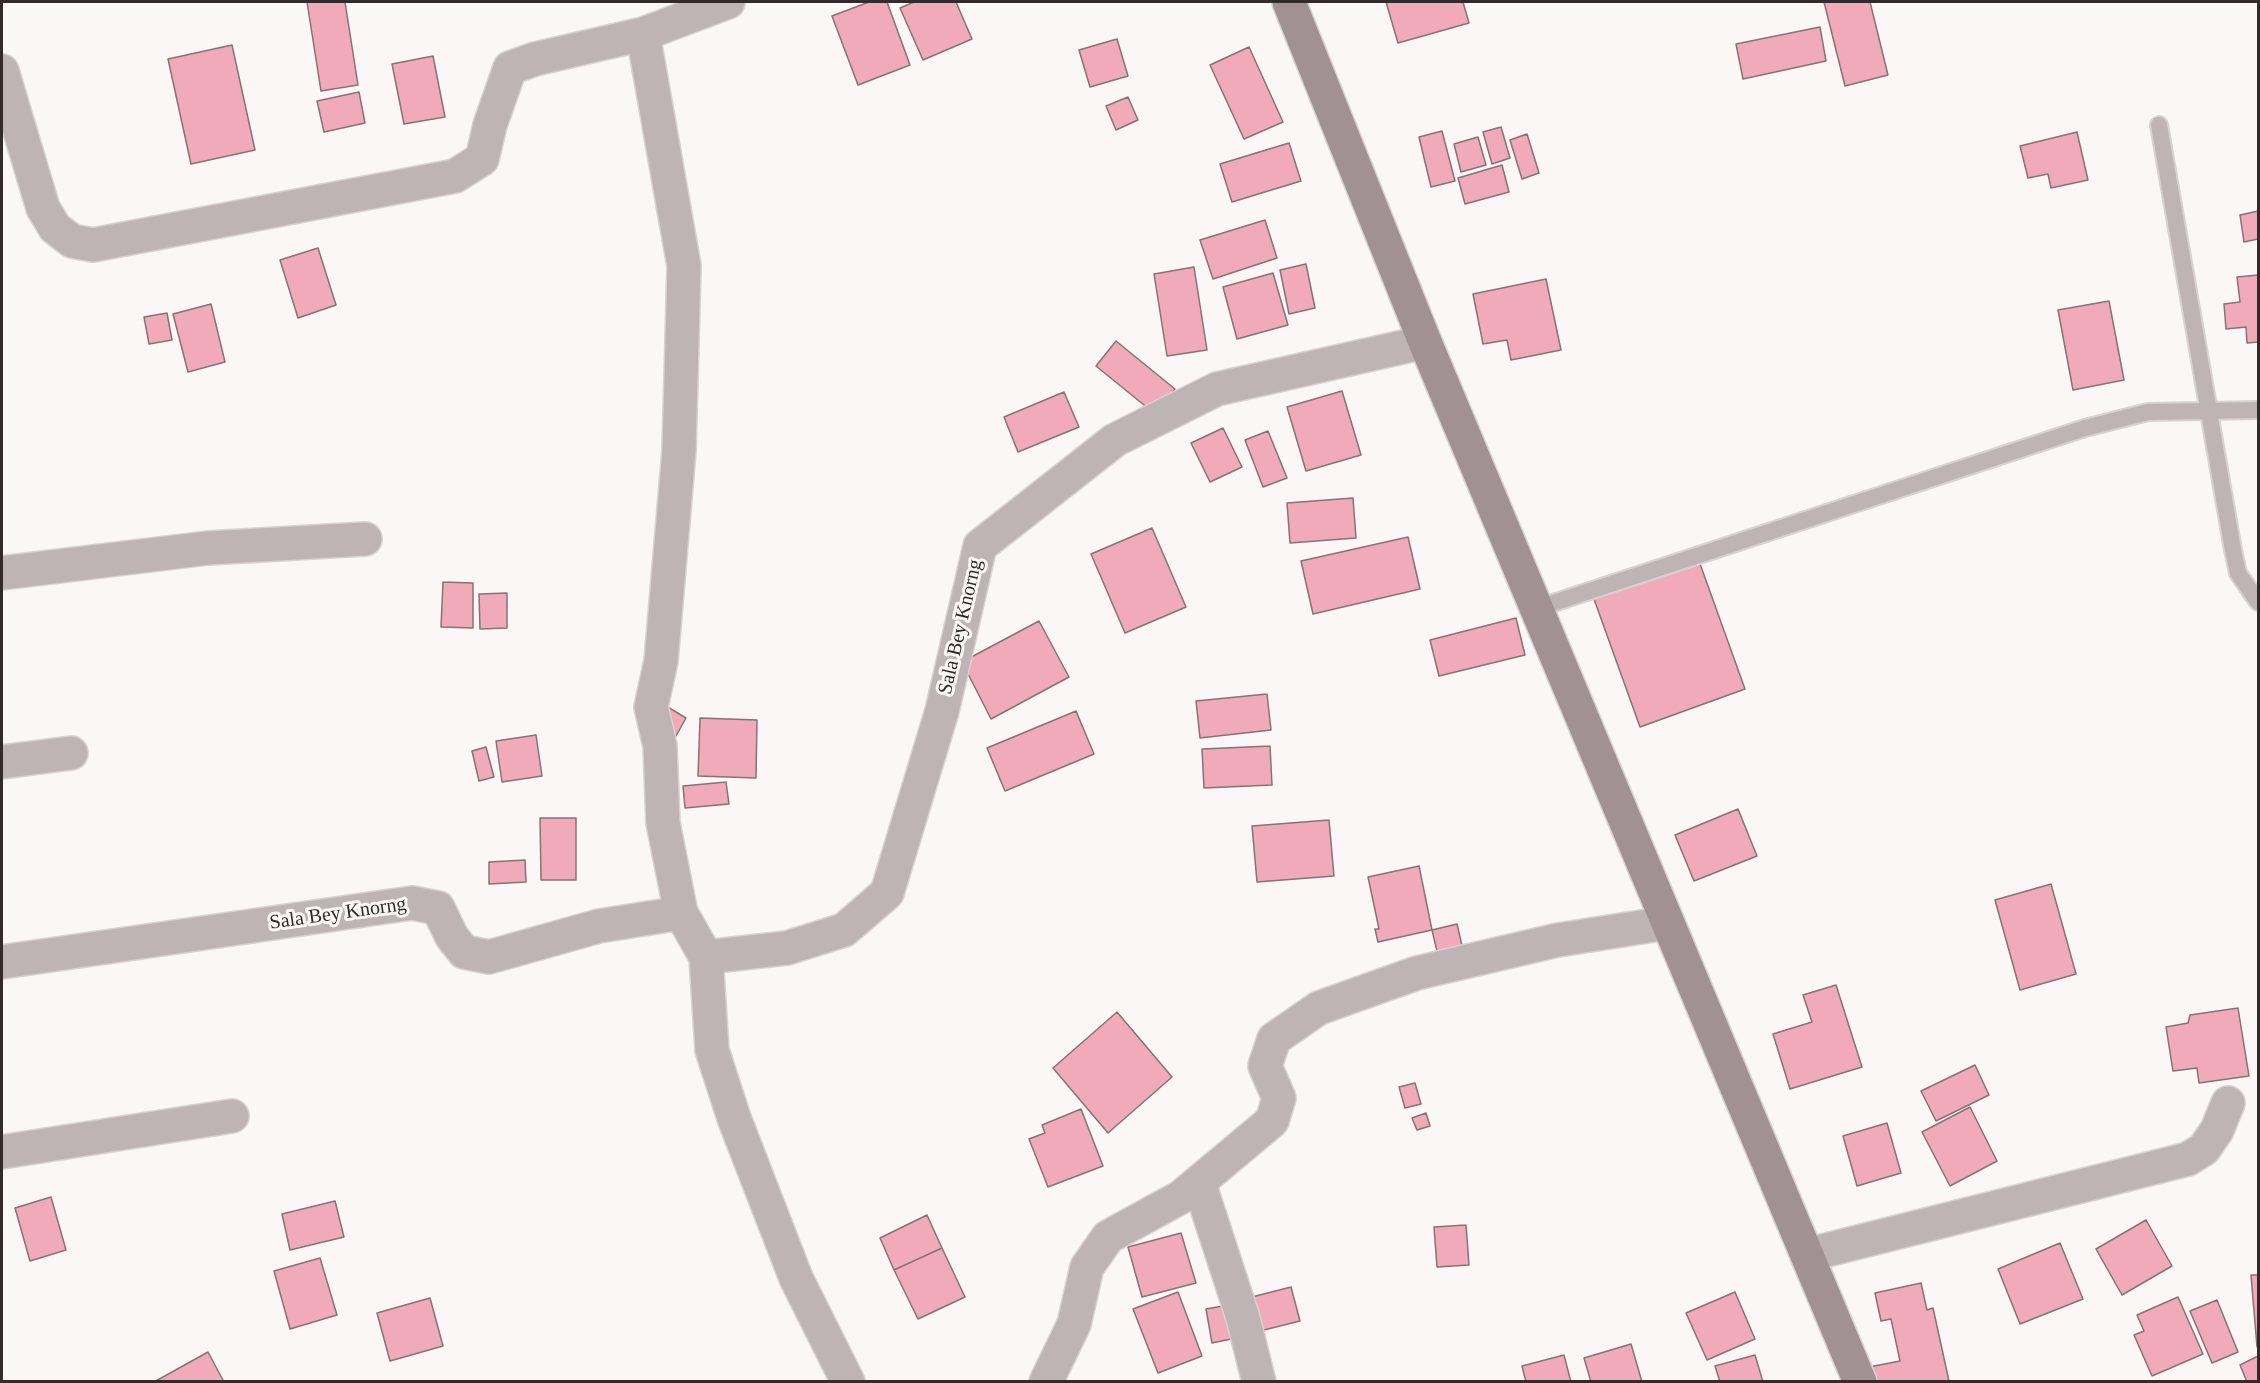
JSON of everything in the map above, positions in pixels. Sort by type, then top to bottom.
[{"type":"street","points":[[2,71],[44,208],[56,228],[72,241],[93,245],[455,176],[482,159],[490,125],[510,68],[535,59],[643,34],[728,2]]},
{"type":"street","points":[[1289,2],[1425,342],[1860,1382]]},
{"type":"street","points":[[643,34],[684,266],[679,451],[661,661],[651,707],[660,747],[663,823],[681,913],[706,957],[712,1050],[734,1118],[796,1278],[848,1382]]},
{"type":"street","name":"Sala Bey Knorng","points":[[706,957],[787,948],[844,930],[887,893],[942,711],[980,546],[1115,440],[1217,389],[1425,342]]},
{"type":"street","points":[[2,573],[208,548],[365,539]]},
{"type":"street","points":[[2,762],[71,753]]},
{"type":"street","name":"Sala Bey Knorng","points":[[2,962],[412,903],[438,908],[452,937],[464,952],[489,957],[599,926],[681,913]]},
{"type":"street","points":[[1046,1382],[1074,1324],[1087,1267],[1108,1237],[1181,1197],[1272,1121],[1279,1098],[1265,1066],[1274,1039],[1318,1008],[1417,973],[1558,940],[1668,922]]},
{"type":"street","points":[[1807,1255],[2188,1159],[2204,1149],[2217,1130],[2228,1103]]},
{"type":"street","points":[[2,1152],[232,1116]]},
{"type":"street","points":[[1199,1183],[1244,1318],[1259,1382]]},
{"type":"lane","points":[[2159,125],[2194,322],[2207,411],[2238,573],[2259,602]]},
{"type":"lane","points":[[1538,608],[2085,428],[2148,412],[2259,410]]},
{"type":"building","points":[[307,2],[345,2],[358,85],[321,91]]},
{"type":"building","points":[[869,2],[887,2],[910,65],[858,85],[832,16]]},
{"type":"building","points":[[914,2],[956,2],[972,39],[923,60],[900,8]]},
{"type":"building","points":[[1386,2],[1463,2],[1469,23],[1398,43]]},
{"type":"building","points":[[1824,2],[1870,2],[1888,75],[1845,86]]},
{"type":"building","points":[[1820,27],[1826,61],[1743,79],[1736,44]]},
{"type":"building","points":[[1117,39],[1128,76],[1090,87],[1079,50]]},
{"type":"building","points":[[232,45],[255,150],[191,164],[168,59]]},
{"type":"building","points":[[1249,47],[1283,122],[1244,139],[1210,65]]},
{"type":"building","points":[[433,56],[445,117],[404,124],[392,64]]},
{"type":"building","points":[[359,92],[365,123],[324,132],[317,101]]},
{"type":"building","points":[[1128,97],[1138,120],[1116,130],[1106,106]]},
{"type":"building","points":[[1501,127],[1510,158],[1492,164],[1483,132]]},
{"type":"building","points":[[1442,131],[1455,181],[1431,187],[1419,137]]},
{"type":"building","points":[[2077,132],[2088,180],[2051,188],[2048,174],[2028,178],[2020,146]]},
{"type":"building","points":[[1527,134],[1539,173],[1522,179],[1510,140]]},
{"type":"building","points":[[1478,137],[1486,165],[1461,172],[1454,144]]},
{"type":"building","points":[[1289,143],[1301,181],[1232,202],[1220,164]]},
{"type":"building","points":[[1502,165],[1509,192],[1465,204],[1458,178]]},
{"type":"building","points":[[2258,211],[2258,239],[2244,242],[2240,215]]},
{"type":"building","points":[[1265,220],[1277,258],[1213,279],[1200,240]]},
{"type":"building","points":[[318,248],[336,305],[298,318],[280,260]]},
{"type":"building","points":[[1306,264],[1315,308],[1289,314],[1280,270]]},
{"type":"building","points":[[1194,267],[1207,350],[1167,356],[1154,274]]},
{"type":"building","points":[[1273,273],[1288,325],[1237,339],[1223,287]]},
{"type":"building","points":[[2258,275],[2258,342],[2247,343],[2246,327],[2226,329],[2224,304],[2240,302],[2237,277]]},
{"type":"building","points":[[1546,279],[1561,350],[1511,360],[1507,340],[1483,344],[1473,294]]},
{"type":"building","points":[[2109,301],[2124,380],[2073,390],[2058,310]]},
{"type":"building","points":[[211,304],[225,362],[188,372],[173,314]]},
{"type":"building","points":[[167,313],[172,340],[149,344],[144,317]]},
{"type":"building","points":[[1116,341],[1175,389],[1155,414],[1096,366]]},
{"type":"building","points":[[1342,391],[1361,455],[1306,471],[1287,407]]},
{"type":"building","points":[[1064,392],[1079,427],[1018,452],[1004,417]]},
{"type":"building","points":[[1223,428],[1242,467],[1210,482],[1191,443]]},
{"type":"building","points":[[1268,431],[1287,478],[1263,487],[1245,440]]},
{"type":"building","points":[[1353,498],[1356,538],[1290,543],[1287,503]]},
{"type":"building","points":[[1152,528],[1186,607],[1125,633],[1091,554]]},
{"type":"building","points":[[1408,537],[1420,589],[1313,614],[1301,561]]},
{"type":"building","points":[[1699,561],[1745,689],[1640,727],[1594,599]]},
{"type":"building","points":[[443,582],[473,583],[473,628],[441,627]]},
{"type":"building","points":[[507,593],[507,628],[480,629],[479,594]]},
{"type":"building","points":[[1516,618],[1525,655],[1439,676],[1430,640]]},
{"type":"building","points":[[1039,621],[1069,677],[991,719],[962,662]]},
{"type":"building","points":[[1267,694],[1271,730],[1200,738],[1196,701]]},
{"type":"building","points":[[666,706],[686,718],[676,736],[656,724]]},
{"type":"building","points":[[1076,711],[1094,754],[1005,791],[987,748]]},
{"type":"building","points":[[700,718],[757,720],[756,778],[698,776]]},
{"type":"building","points":[[536,735],[542,776],[502,782],[496,741]]},
{"type":"building","points":[[1270,746],[1272,785],[1204,788],[1202,749]]},
{"type":"building","points":[[486,747],[494,777],[479,781],[472,751]]},
{"type":"building","points":[[726,782],[729,804],[685,808],[683,786]]},
{"type":"building","points":[[1738,809],[1757,856],[1694,881],[1675,835]]},
{"type":"building","points":[[540,818],[576,818],[576,880],[541,880]]},
{"type":"building","points":[[1329,820],[1334,876],[1257,882],[1252,826]]},
{"type":"building","points":[[525,860],[526,882],[489,884],[489,862]]},
{"type":"building","points":[[1419,866],[1432,930],[1378,942],[1375,929],[1379,929],[1368,877]]},
{"type":"building","points":[[2051,884],[2076,974],[2020,990],[1995,900]]},
{"type":"building","points":[[1457,924],[1464,954],[1439,960],[1432,930]]},
{"type":"building","points":[[1836,985],[1862,1067],[1790,1089],[1773,1034],[1812,1022],[1803,995]]},
{"type":"building","points":[[2238,1008],[2249,1076],[2199,1083],[2197,1068],[2173,1071],[2166,1027],[2188,1023],[2190,1015]]},
{"type":"building","points":[[1117,1012],[1172,1077],[1108,1133],[1053,1068]]},
{"type":"building","points":[[1975,1065],[1989,1095],[1936,1121],[1921,1091]]},
{"type":"building","points":[[1415,1083],[1421,1104],[1405,1108],[1399,1087]]},
{"type":"building","points":[[1970,1107],[1997,1161],[1950,1186],[1922,1132]]},
{"type":"building","points":[[1081,1109],[1103,1166],[1048,1187],[1029,1139],[1045,1133],[1042,1125]]},
{"type":"building","points":[[1426,1113],[1430,1126],[1417,1130],[1412,1118]]},
{"type":"building","points":[[1887,1123],[1901,1173],[1857,1186],[1843,1136]]},
{"type":"building","points":[[51,1197],[66,1250],[30,1261],[15,1208]]},
{"type":"building","points":[[335,1201],[344,1237],[290,1250],[282,1214]]},
{"type":"building","points":[[927,1215],[942,1248],[894,1270],[880,1238]]},
{"type":"building","points":[[2146,1220],[2172,1266],[2122,1295],[2096,1249]]},
{"type":"building","points":[[1466,1225],[1469,1265],[1437,1267],[1434,1227]]},
{"type":"building","points":[[1181,1233],[1196,1283],[1142,1297],[1128,1247]]},
{"type":"building","points":[[2060,1243],[2083,1299],[2020,1324],[1998,1269]]},
{"type":"building","points":[[942,1248],[965,1297],[918,1319],[894,1270]]},
{"type":"building","points":[[320,1258],[337,1315],[290,1329],[274,1271]]},
{"type":"building","points":[[2251,1275],[2258,1275],[2258,1347],[2257,1347]]},
{"type":"building","points":[[1921,1283],[1927,1310],[1933,1308],[1949,1381],[1872,1382],[1869,1367],[1900,1361],[1891,1319],[1881,1321],[1875,1293]]},
{"type":"building","points":[[1291,1287],[1300,1321],[1256,1332],[1248,1298]]},
{"type":"building","points":[[1178,1292],[1202,1356],[1158,1373],[1133,1309]]},
{"type":"building","points":[[1735,1292],[1755,1339],[1707,1360],[1686,1313]]},
{"type":"building","points":[[2178,1297],[2203,1354],[2152,1376],[2134,1335],[2144,1331],[2137,1315]]},
{"type":"building","points":[[430,1298],[443,1346],[390,1361],[377,1313]]},
{"type":"building","points":[[2217,1300],[2238,1352],[2212,1363],[2190,1311]]},
{"type":"building","points":[[1234,1304],[1241,1337],[1212,1343],[1206,1309]]},
{"type":"building","points":[[1631,1344],[1642,1382],[1591,1382],[1584,1358]]},
{"type":"building","points":[[208,1352],[224,1382],[154,1382]]},
{"type":"building","points":[[1564,1355],[1571,1382],[1526,1382],[1522,1366]]},
{"type":"building","points":[[1755,1355],[1763,1382],[1720,1382],[1715,1366]]},
{"type":"building","points":[[2258,1356],[2258,1382],[2247,1382],[2240,1365]]}]
